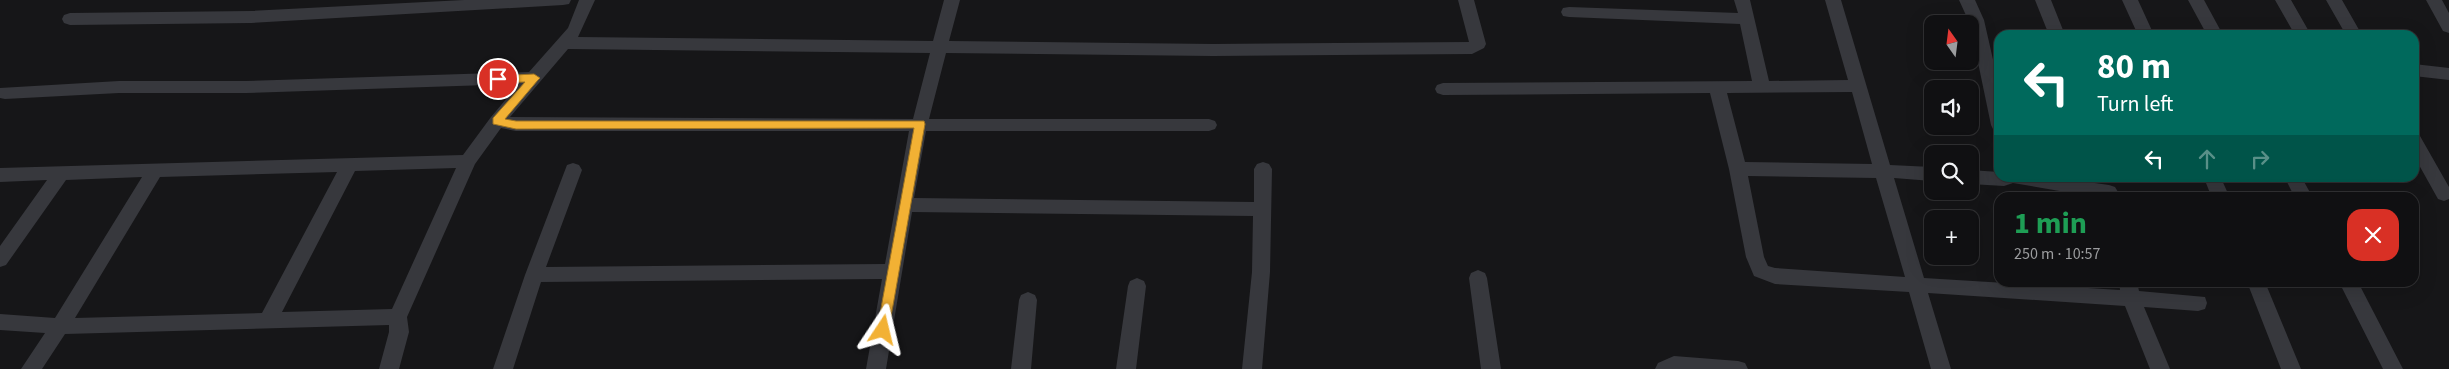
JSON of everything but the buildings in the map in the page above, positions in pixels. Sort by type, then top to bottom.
[{"type":"street","points":[[70,19],[252,17],[563,0]]},
{"type":"street","points":[[389,369],[399,332],[398,317],[468,161],[497,121],[575,30],[587,0]]},
{"type":"street","points":[[876,369],[920,124],[952,0]]},
{"type":"street","points":[[564,43],[1212,50],[1472,48],[1478,44],[1466,0]]},
{"type":"street","points":[[1742,0],[1762,87]]},
{"type":"street","points":[[1833,0],[1941,369]]},
{"type":"street","points":[[1967,0],[1976,20],[1994,102]]},
{"type":"street","points":[[2044,0],[2055,30]]},
{"type":"street","points":[[2130,0],[2144,30]]},
{"type":"street","points":[[2196,0],[2212,30]]},
{"type":"street","points":[[2283,0],[2300,30]]},
{"type":"street","points":[[2334,0],[2351,30]]},
{"type":"street","points":[[2434,0],[2449,27]]},
{"type":"street","points":[[1569,12],[1747,19]]},
{"type":"street","points":[[2419,71],[2449,74]]},
{"type":"street","points":[[5,93],[119,87],[246,87],[534,78]]},
{"type":"street","points":[[1444,89],[1858,86]]},
{"type":"street","points":[[1717,88],[1738,169],[1755,257],[1762,270],[1775,276],[1917,286],[2129,291],[2198,303]]},
{"type":"street","points":[[497,121],[516,125],[920,124],[1209,126]]},
{"type":"street","points":[[2419,150],[2444,194]]},
{"type":"street","points":[[0,175],[62,172],[154,172],[468,161]]},
{"type":"street","points":[[268,320],[350,164]]},
{"type":"street","points":[[1252,369],[1261,272],[1263,169]]},
{"type":"street","points":[[1738,169],[1883,171],[1924,174]]},
{"type":"street","points":[[503,369],[534,275],[574,170]]},
{"type":"street","points":[[0,260],[62,172]]},
{"type":"street","points":[[31,369],[60,326],[154,172]]},
{"type":"street","points":[[1979,178],[1994,178]]},
{"type":"street","points":[[2051,182],[2108,189]]},
{"type":"street","points":[[905,205],[1263,209]]},
{"type":"street","points":[[534,275],[894,271]]},
{"type":"street","points":[[1478,278],[1491,369]]},
{"type":"street","points":[[1126,369],[1137,286]]},
{"type":"street","points":[[2258,287],[2291,369]]},
{"type":"street","points":[[2351,287],[2393,369]]},
{"type":"street","points":[[2129,291],[2160,369]]},
{"type":"street","points":[[1021,369],[1028,300]]},
{"type":"street","points":[[0,322],[60,326],[398,317]]},
{"type":"street","points":[[1665,369],[1674,364],[1738,369]]},
{"type":"route","points":[[498,79],[534,78],[497,121],[516,125],[920,124],[883,330]]}]
